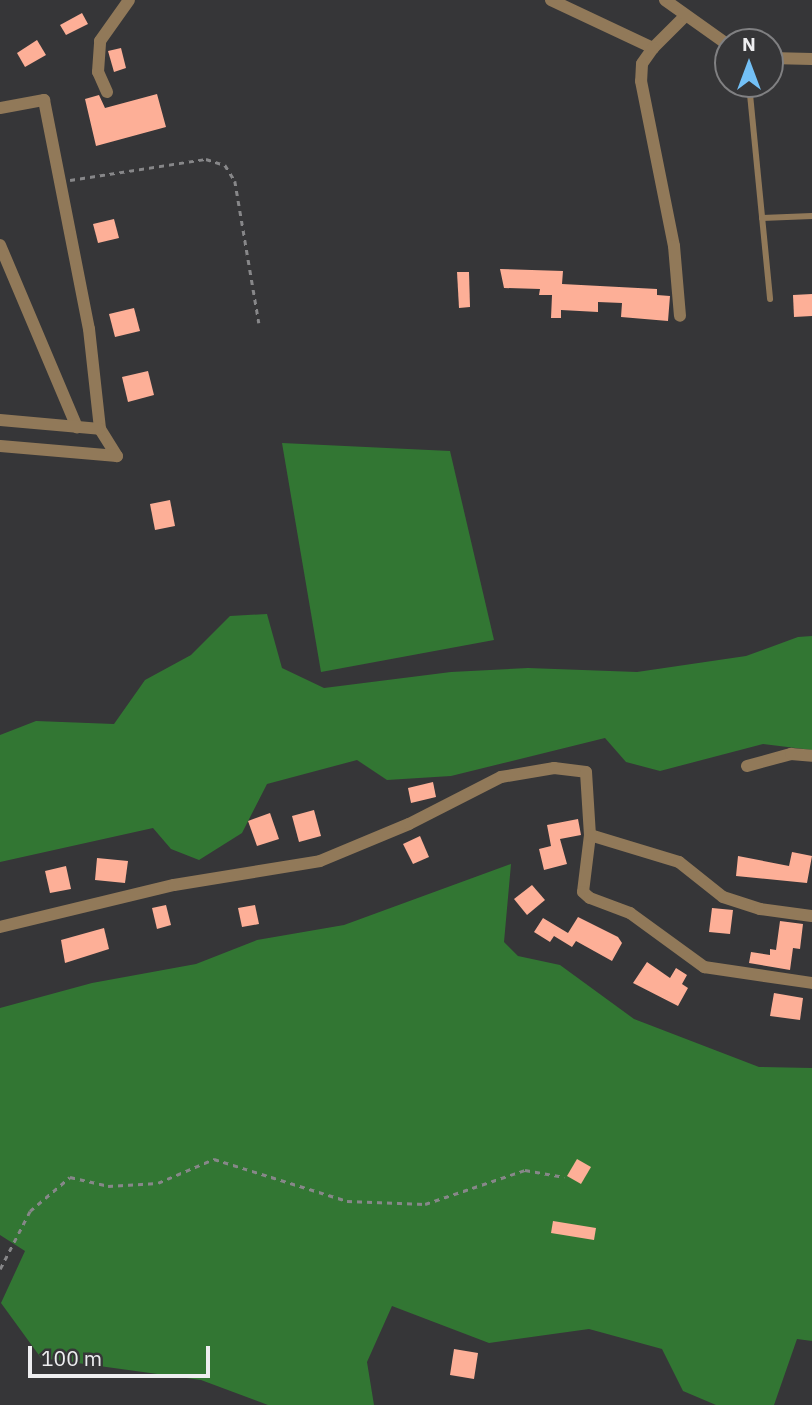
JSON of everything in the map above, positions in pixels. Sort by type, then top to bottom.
[{"type":"street","points":[[107,92],[98,72],[100,41],[129,0]]},
{"type":"street","points":[[551,0],[653,48]]},
{"type":"street","points":[[666,0],[684,17],[714,36]]},
{"type":"street","points":[[680,316],[674,246],[641,81],[642,64],[653,48],[684,17]]},
{"type":"street","points":[[784,58],[812,59]]},
{"type":"street","points":[[0,108],[44,100],[89,329],[100,429],[117,456],[0,446]]},
{"type":"street","points":[[0,245],[77,427]]},
{"type":"street","points":[[0,420],[100,429]]},
{"type":"street","points":[[747,766],[791,754],[812,756]]},
{"type":"street","points":[[0,927],[174,885],[320,861],[409,824],[501,777],[554,768],[586,772],[590,835],[583,892],[590,898],[630,913],[704,967],[812,984]]},
{"type":"street","points":[[590,835],[679,862],[723,897],[760,909],[812,916]]},
{"type":"lane","points":[[750,98],[770,299]]},
{"type":"lane","points":[[762,218],[812,216]]},
{"type":"path","points":[[60,182],[206,159],[225,165],[235,181],[259,323]]},
{"type":"path","points":[[0,1269],[30,1211],[71,1177],[108,1186],[158,1183],[214,1159],[347,1202],[425,1204],[525,1170],[564,1177]]},
{"type":"green space","points":[[282,443],[450,451],[494,640],[321,672]]},
{"type":"green space","points":[[267,614],[282,668],[324,688],[451,672],[528,668],[637,672],[746,656],[798,637],[812,636],[812,750],[763,744],[660,771],[626,762],[605,738],[451,776],[387,780],[357,760],[267,784],[242,833],[199,860],[171,849],[153,828],[0,862],[0,735],[36,721],[114,724],[145,680],[191,655],[230,616]]},
{"type":"green space","points":[[511,864],[504,942],[518,956],[560,965],[634,1019],[759,1067],[812,1068],[812,1341],[797,1339],[774,1405],[716,1405],[683,1391],[662,1349],[589,1329],[489,1343],[392,1306],[367,1362],[374,1405],[268,1405],[201,1380],[41,1358],[1,1303],[25,1251],[0,1235],[0,1008],[92,983],[196,964],[257,940],[344,925]]},
{"type":"building","points":[[82,13],[88,24],[66,35],[60,25]]},
{"type":"building","points":[[37,40],[46,55],[25,67],[17,53]]},
{"type":"building","points":[[121,48],[126,68],[114,72],[108,51]]},
{"type":"building","points":[[157,94],[166,127],[96,146],[85,99],[99,95],[105,108]]},
{"type":"building","points":[[114,219],[119,238],[98,243],[93,224]]},
{"type":"building","points":[[500,269],[563,271],[562,284],[657,289],[657,295],[670,296],[668,321],[621,317],[622,303],[598,302],[598,312],[561,310],[561,318],[551,318],[552,295],[539,295],[540,289],[504,288]]},
{"type":"building","points":[[457,272],[469,272],[470,307],[459,308]]},
{"type":"building","points":[[812,294],[812,316],[794,317],[793,295]]},
{"type":"building","points":[[134,308],[140,331],[115,337],[109,314]]},
{"type":"building","points":[[148,371],[154,395],[128,402],[122,377]]},
{"type":"building","points":[[170,500],[175,526],[155,530],[150,504]]},
{"type":"building","points":[[433,782],[436,797],[411,803],[408,788]]},
{"type":"building","points":[[314,810],[321,836],[299,842],[292,816]]},
{"type":"building","points":[[270,813],[279,839],[257,846],[248,821]]},
{"type":"building","points":[[578,819],[581,835],[560,839],[567,864],[544,870],[539,849],[551,846],[547,825]]},
{"type":"building","points":[[420,836],[429,857],[413,864],[403,844]]},
{"type":"building","points":[[792,852],[812,856],[807,883],[736,876],[738,856],[789,866]]},
{"type":"building","points":[[97,858],[128,861],[125,883],[95,880]]},
{"type":"building","points":[[66,866],[71,889],[50,893],[45,871]]},
{"type":"building","points":[[532,885],[545,900],[527,915],[514,899]]},
{"type":"building","points":[[166,905],[171,925],[157,929],[152,908]]},
{"type":"building","points":[[255,905],[259,924],[242,927],[238,908]]},
{"type":"building","points":[[712,908],[733,910],[730,934],[709,932]]},
{"type":"building","points":[[578,917],[618,937],[622,943],[612,961],[576,941],[572,947],[554,936],[550,942],[534,932],[543,918],[568,933]]},
{"type":"building","points":[[780,921],[803,924],[800,949],[793,948],[790,970],[749,963],[751,952],[770,955],[770,949],[776,950]]},
{"type":"building","points":[[104,928],[109,949],[65,963],[61,940]]},
{"type":"building","points":[[647,962],[670,978],[676,968],[687,975],[682,984],[688,988],[678,1006],[633,983]]},
{"type":"building","points":[[774,993],[803,998],[800,1020],[770,1016]]},
{"type":"building","points":[[577,1159],[591,1167],[581,1184],[567,1176]]},
{"type":"building","points":[[553,1221],[596,1228],[594,1240],[551,1233]]},
{"type":"building","points":[[454,1349],[478,1353],[474,1379],[450,1375]]}]
